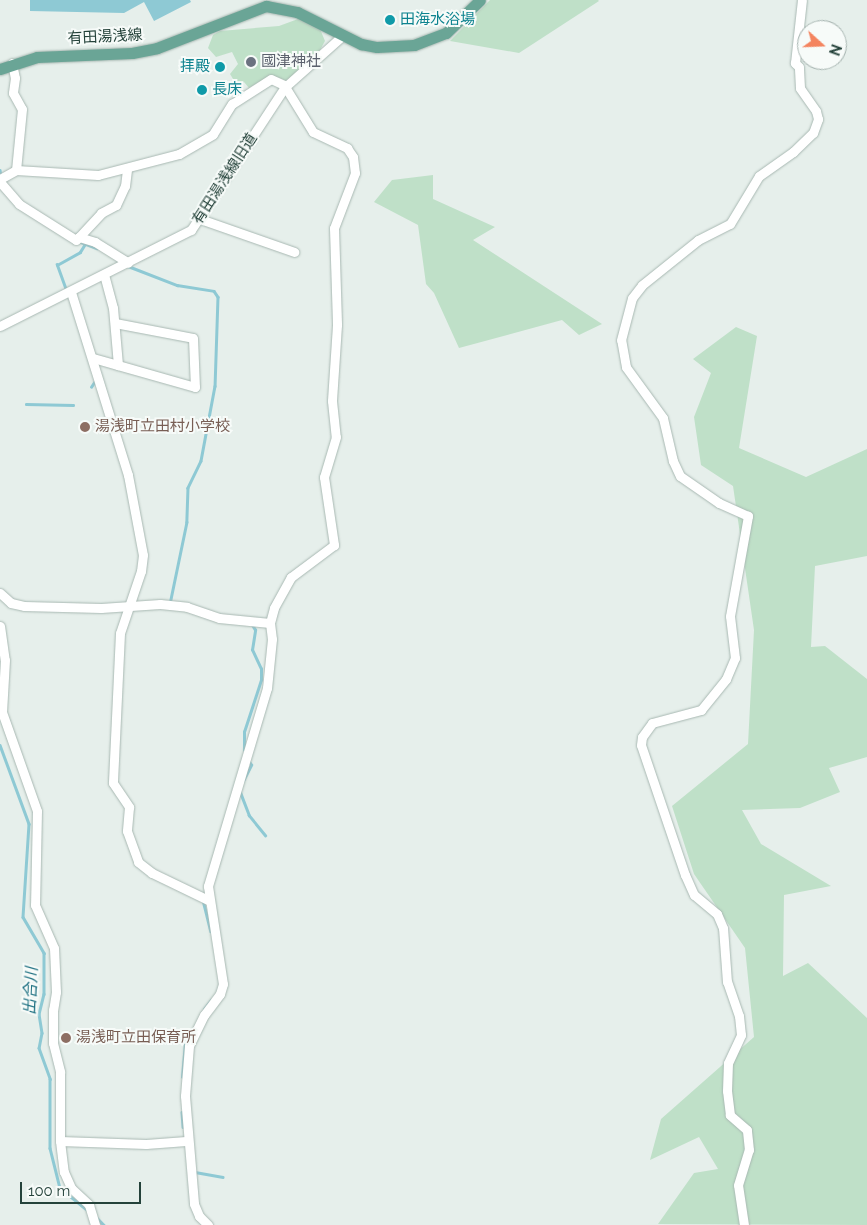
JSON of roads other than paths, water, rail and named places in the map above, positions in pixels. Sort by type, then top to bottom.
[{"type":"main road","name":"有田湯浅線","points":[[0,69],[47,55],[148,50],[183,41],[244,12],[266,6],[297,12],[342,36],[378,47],[425,42],[450,30],[480,0]]},
{"type":"street","points":[[744,1225],[738,1184],[749,1150],[748,1130],[730,1115],[727,1091],[728,1064],[741,1035],[739,1016],[727,982],[723,928],[717,914],[694,895],[685,875],[641,745],[642,738],[652,723],[701,710],[726,678],[735,658],[730,616],[748,516],[719,503],[680,476],[673,461],[663,418],[626,367],[621,340],[632,298],[642,285],[698,240],[730,224],[759,176],[813,132],[818,119],[816,111],[800,88],[799,67],[795,63],[802,0]]},
{"type":"street","name":"有田湯浅線旧道","points":[[0,326],[184,235],[200,219],[285,87],[342,36]]},
{"type":"street","points":[[12,64],[16,78],[13,93],[22,109],[16,170]]},
{"type":"street","points":[[127,170],[124,186],[116,205],[101,213],[76,240],[19,204],[0,181],[16,170],[87,176],[127,170],[178,154],[209,137],[217,130],[232,104],[266,80],[275,80],[285,87],[313,132],[349,150],[355,173],[334,228],[337,325],[332,401],[336,437],[324,477],[334,545],[287,581],[270,623],[272,640],[267,688],[208,886],[208,900],[223,984],[220,994],[204,1014],[188,1053],[186,1141],[196,1211],[208,1225]]},
{"type":"street","points":[[200,219],[294,252]]},
{"type":"street","points":[[79,237],[102,245],[128,263]]},
{"type":"street","points":[[104,275],[115,324],[118,365]]},
{"type":"street","points":[[70,292],[93,358],[128,475],[140,540],[141,571],[120,633],[113,783],[128,804],[127,831],[138,862],[152,873],[208,900]]},
{"type":"street","points":[[93,358],[195,387],[193,338],[115,324]]},
{"type":"street","points":[[0,593],[11,603],[24,606],[177,606],[219,618],[270,623]]},
{"type":"street","points":[[0,626],[5,653],[2,712],[37,811],[35,905],[39,919],[54,948],[56,992],[52,1010],[53,1043],[60,1072],[60,1141],[68,1182],[88,1205],[95,1225]]},
{"type":"street","points":[[60,1141],[146,1144],[186,1141]]},
{"type":"water","points":[[30,0],[190,0],[191,2],[154,21],[144,2],[124,13],[30,11]]},
{"type":"waterway","points":[[0,170],[1,176]]},
{"type":"waterway","points":[[81,242],[97,248]]},
{"type":"waterway","points":[[66,290],[57,265],[80,252],[85,244]]},
{"type":"waterway","points":[[128,266],[177,285],[214,291],[218,297],[215,386],[201,461],[188,488],[187,522],[170,604]]},
{"type":"waterway","points":[[91,387],[95,381]]},
{"type":"waterway","points":[[26,404],[73,405]]},
{"type":"waterway","points":[[244,750],[244,732],[261,680],[261,669],[252,650],[255,630],[252,625]]},
{"type":"waterway","name":"出合川","points":[[0,745],[29,824],[23,917],[44,953],[44,994],[39,1014],[42,1033],[39,1048],[50,1079],[50,1148],[60,1188],[88,1211]]},
{"type":"waterway","points":[[243,781],[251,765],[248,760]]},
{"type":"waterway","points":[[240,791],[249,815],[265,835]]},
{"type":"waterway","points":[[203,900],[211,931]]},
{"type":"waterway","points":[[204,1009],[211,1000]]},
{"type":"waterway","points":[[182,1077],[185,1045]]},
{"type":"waterway","points":[[182,1112],[183,1127]]},
{"type":"waterway","points":[[195,1172],[223,1177]]},
{"type":"waterway","name":"出合川","points":[[96,1217],[104,1225]]},
{"type":"place","name":"田海水浴場","points":[[390,20]]},
{"type":"place","name":"國津神社","points":[[251,62]]},
{"type":"place","name":"拝殿","points":[[220,67]]},
{"type":"place","name":"長床","points":[[202,90]]},
{"type":"place","name":"湯浅町立田村小学校","points":[[85,427]]},
{"type":"place","name":"湯浅町立田保育所","points":[[66,1038]]}]
